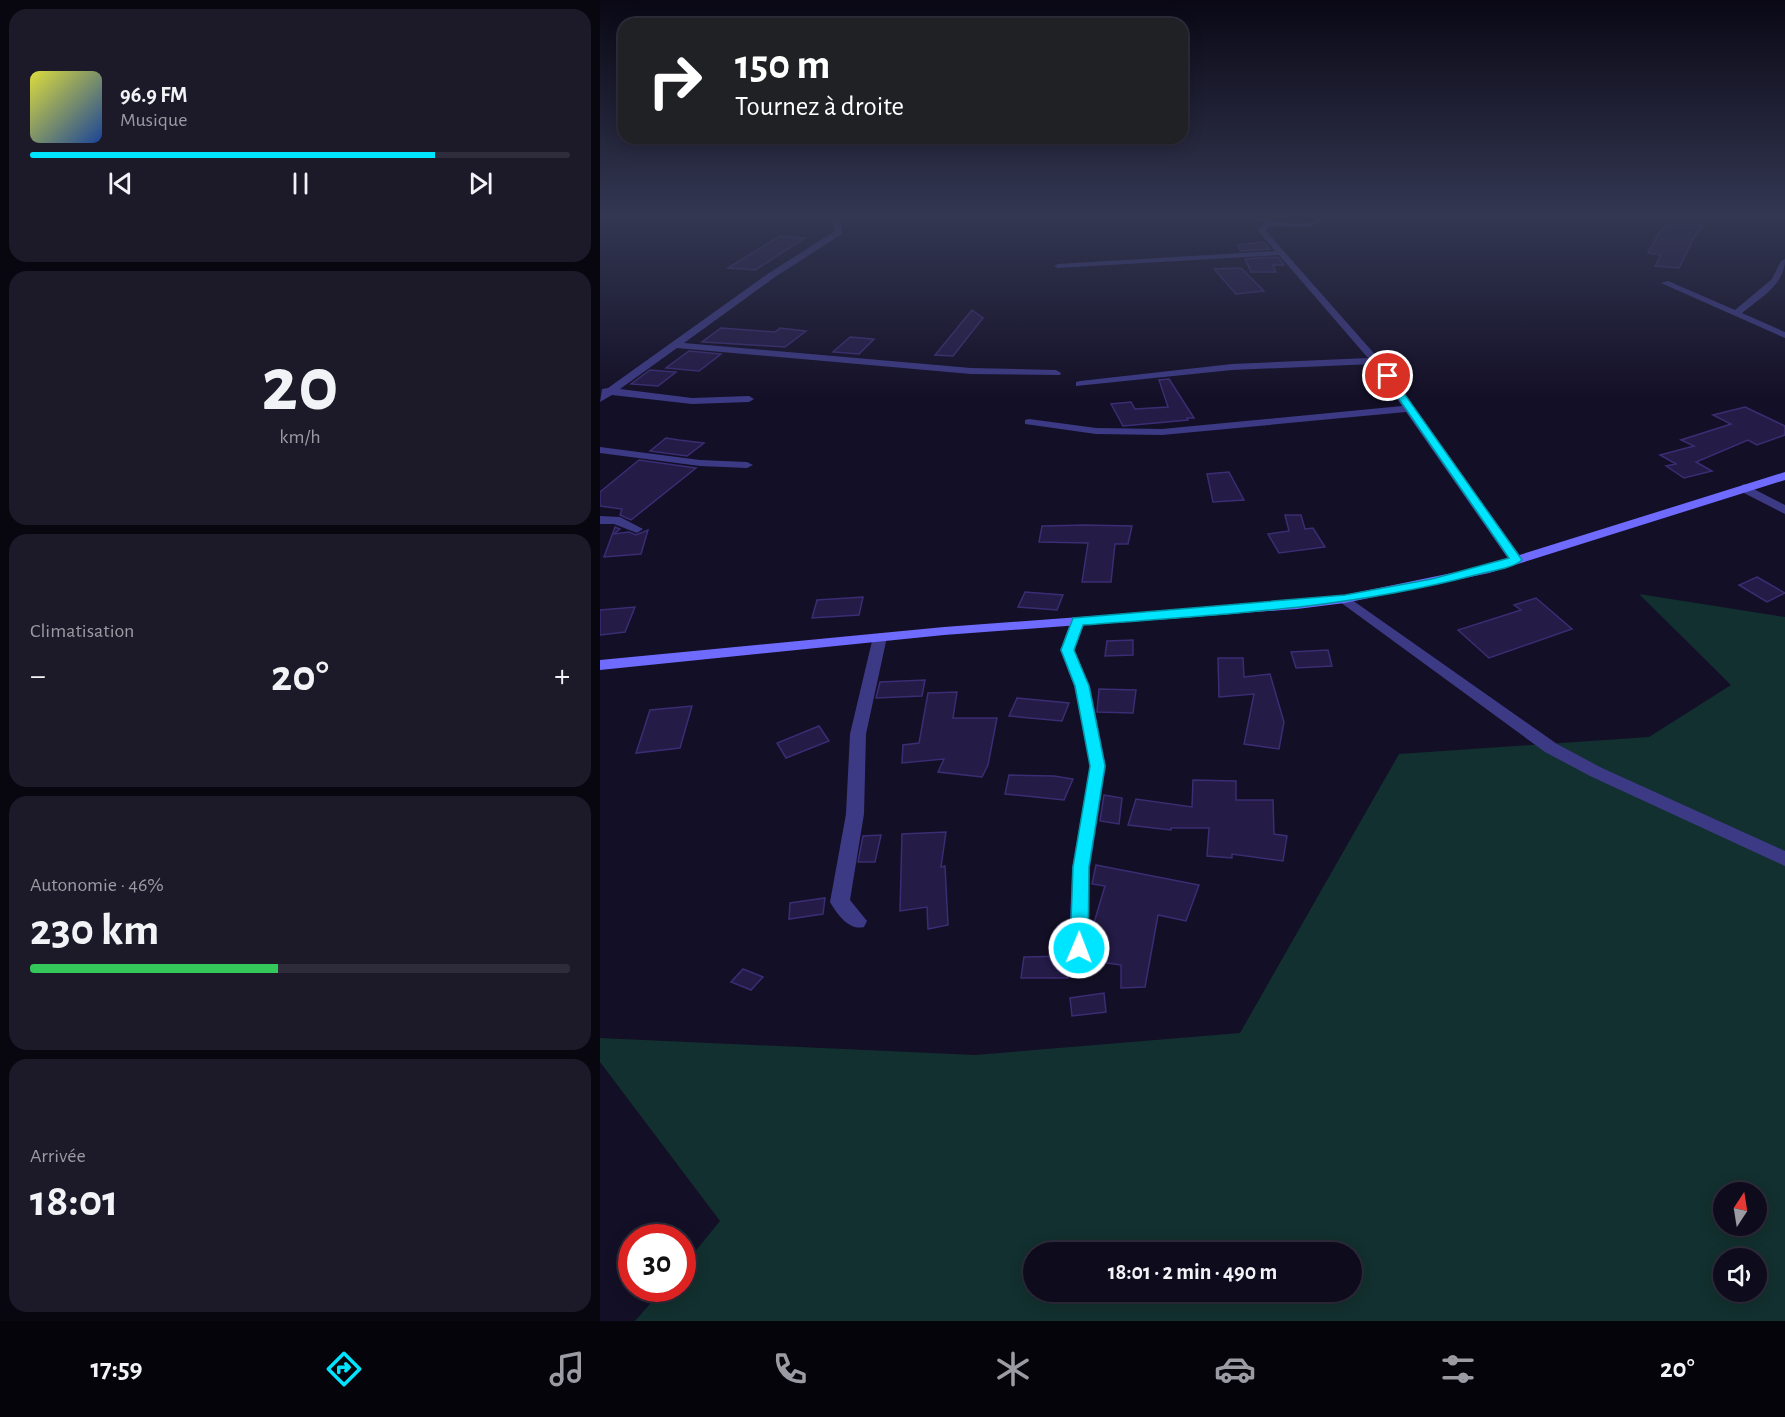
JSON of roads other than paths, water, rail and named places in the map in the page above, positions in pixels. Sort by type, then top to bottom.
[{"type":"street","points":[[600,399],[605,391],[675,345],[770,277]]},
{"type":"street","points":[[1300,277],[1376,361],[1516,560]]},
{"type":"street","points":[[1737,313],[1778,277]]},
{"type":"street","points":[[1665,283],[1785,334]]},
{"type":"street","points":[[675,345],[970,370],[1056,373]]},
{"type":"street","points":[[1080,384],[1232,367],[1376,361]]},
{"type":"street","points":[[605,391],[692,401],[748,399]]},
{"type":"street","points":[[1029,422],[1096,431],[1162,432],[1411,408]]},
{"type":"street","points":[[600,450],[700,463],[747,465]]},
{"type":"street","points":[[600,665],[880,637],[1297,605],[1345,599],[1433,582],[1516,560],[1785,476]]},
{"type":"street","points":[[1744,488],[1785,510]]},
{"type":"street","points":[[600,520],[616,520],[637,529]]},
{"type":"street","points":[[1345,599],[1551,748],[1596,772],[1785,859]]},
{"type":"street","points":[[1078,621],[1067,650],[1082,686],[1098,766],[1081,867],[1079,948]]},
{"type":"street","points":[[857,921],[840,902],[855,814],[858,734],[880,637]]}]
